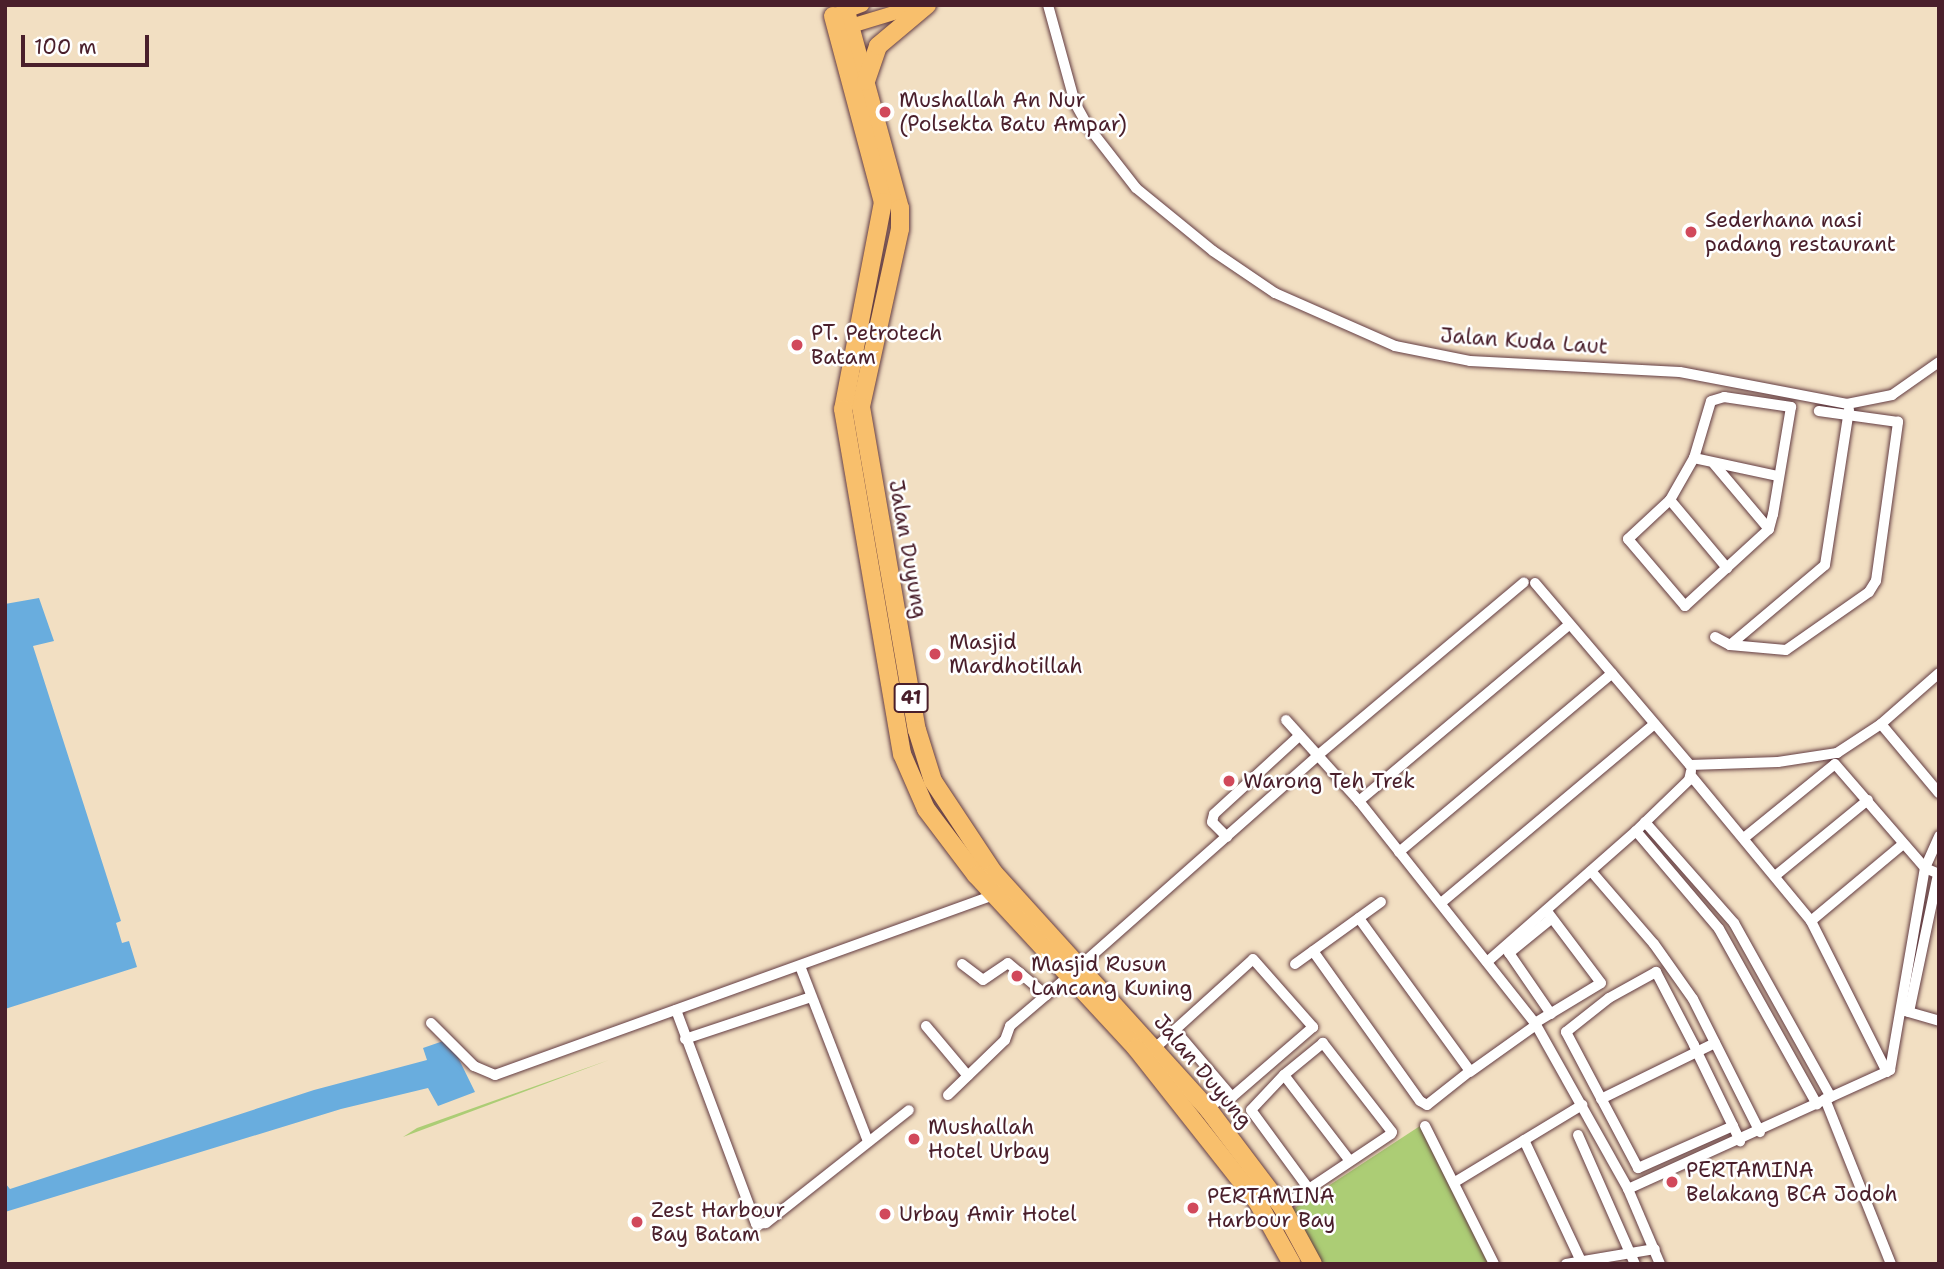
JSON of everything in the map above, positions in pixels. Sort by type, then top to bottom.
[{"type":"highway","points":[[866,84],[878,46],[927,5]]},
{"type":"highway","name":"Jalan Duyung","points":[[846,18],[901,218],[861,407],[917,730],[942,799],[995,873],[1075,971],[1198,1107],[1282,1207],[1313,1264]]},
{"type":"highway","name":"Jalan Duyung","points":[[846,18],[883,202],[843,409],[884,666],[902,754],[919,797],[994,895],[1155,1048],[1198,1107],[1257,1201],[1292,1264]]},
{"type":"highway","points":[[884,666],[905,662]]},
{"type":"main road","points":[[846,18],[920,5]]},
{"type":"street","name":"Jalan Kuda Laut","points":[[1048,5],[1072,95],[1116,164],[1178,224],[1280,296],[1395,346],[1470,361],[1630,367],[1713,378],[1849,410],[1892,395],[1939,362]]},
{"type":"street","points":[[1711,401],[1724,397],[1791,407],[1769,529],[1685,606],[1629,544],[1629,537],[1670,500],[1695,458],[1711,401],[1713,378]]},
{"type":"street","points":[[1715,637],[1730,645],[1778,650],[1796,646],[1869,592],[1875,581],[1899,427],[1894,420],[1849,410],[1819,411]]},
{"type":"street","points":[[1730,645],[1825,565],[1849,410]]},
{"type":"street","points":[[1695,458],[1777,476]]},
{"type":"street","points":[[1714,464],[1769,529]]},
{"type":"street","points":[[1670,500],[1727,568]]},
{"type":"street","points":[[948,1095],[1005,1040],[1008,1028],[1317,756],[1529,583],[1612,673],[1690,765],[1692,777],[1811,921],[1887,1072]]},
{"type":"street","points":[[1360,802],[1569,625]]},
{"type":"street","points":[[1399,852],[1612,673]]},
{"type":"street","points":[[1690,765],[1828,755],[1881,724],[1939,673]]},
{"type":"street","points":[[1930,681],[1939,692]]},
{"type":"street","points":[[1286,720],[1360,802],[1535,1024],[1628,1189],[1660,1264]]},
{"type":"street","points":[[1441,903],[1654,724]]},
{"type":"street","points":[[1881,724],[1939,793]]},
{"type":"street","points":[[1227,837],[1212,818],[1299,736]]},
{"type":"street","points":[[1628,1189],[1760,1132],[1887,1072],[1897,1049],[1938,874],[1925,868],[1835,764],[1744,838]]},
{"type":"street","points":[[1551,1014],[1509,953],[1692,777]]},
{"type":"street","points":[[1775,876],[1868,800]]},
{"type":"street","points":[[1645,822],[1734,923],[1824,1100],[1891,1264]]},
{"type":"street","points":[[1636,831],[1719,929],[1824,1100]]},
{"type":"street","points":[[1906,1011],[1925,868],[1939,836]]},
{"type":"street","points":[[1811,921],[1903,844]]},
{"type":"street","points":[[1591,872],[1668,962],[1715,1043],[1760,1132]]},
{"type":"street","points":[[431,1023],[474,1066],[495,1075],[994,895]]},
{"type":"street","points":[[1295,964],[1381,902]]},
{"type":"street","points":[[1487,962],[1549,914]]},
{"type":"street","points":[[1313,951],[1424,1105],[1535,1024],[1601,983],[1549,914]]},
{"type":"street","points":[[1359,918],[1470,1072]]},
{"type":"street","points":[[1155,1048],[1253,959],[1310,1021],[1310,1033],[1236,1096],[1227,1093],[1175,1030]]},
{"type":"street","points":[[962,964],[983,980],[1008,963],[1046,995]]},
{"type":"street","points":[[800,966],[868,1141]]},
{"type":"street","points":[[1733,1126],[1638,1168],[1566,1032],[1609,998],[1656,972],[1697,1052],[1733,1126],[1740,1141]]},
{"type":"street","points":[[685,1039],[811,998]]},
{"type":"street","points":[[676,1010],[756,1224],[766,1223],[909,1110]]},
{"type":"street","points":[[1906,1011],[1939,1021]]},
{"type":"street","points":[[926,1026],[968,1076]]},
{"type":"street","points":[[1601,1099],[1715,1043]]},
{"type":"street","points":[[1282,1207],[1391,1135],[1391,1127],[1325,1044],[1284,1074],[1251,1110],[1308,1188]]},
{"type":"street","points":[[1284,1074],[1350,1161]]},
{"type":"street","points":[[1198,1107],[1227,1093]]},
{"type":"street","points":[[1455,1182],[1582,1105]]},
{"type":"street","points":[[1425,1126],[1494,1264]]},
{"type":"street","points":[[1578,1136],[1633,1259]]},
{"type":"street","points":[[1707,1138],[1712,1153]]},
{"type":"street","points":[[1524,1140],[1581,1261]]},
{"type":"street","points":[[1566,1264],[1633,1259],[1655,1249]]},
{"type":"green space","points":[[609,1060],[403,1137],[417,1128]]},
{"type":"green space","points":[[1423,1124],[1492,1264],[1318,1264],[1293,1209]]},
{"type":"water","points":[[39,598],[54,641],[33,646],[121,921],[116,923],[122,943],[129,941],[137,967],[5,1009],[5,604]]},
{"type":"water","points":[[449,1039],[475,1092],[438,1106],[428,1088],[341,1109],[5,1212],[5,1183],[10,1189],[314,1090],[427,1060],[423,1048]]},
{"type":"place","name":"Mushallah An Nur (Polsekta Batu Ampar)","points":[[885,112]]},
{"type":"place","name":"Sederhana nasi padang restaurant","points":[[1691,232]]},
{"type":"place","name":"PT. Petrotech Batam","points":[[797,345]]},
{"type":"place","name":"Masjid Mardhotillah","points":[[935,654]]},
{"type":"place","name":"Warong Teh Trek","points":[[1229,781]]},
{"type":"place","name":"Masjid Rusun Lancang Kuning","points":[[1017,976]]},
{"type":"place","name":"Mushallah Hotel Urbay","points":[[914,1139]]},
{"type":"place","name":"PERTAMINA Belakang BCA Jodoh","points":[[1672,1182]]},
{"type":"place","name":"PERTAMINA Harbour Bay","points":[[1193,1208]]},
{"type":"place","name":"Urbay Amir Hotel","points":[[885,1214]]},
{"type":"place","name":"Zest Harbour Bay Batam","points":[[637,1222]]}]
